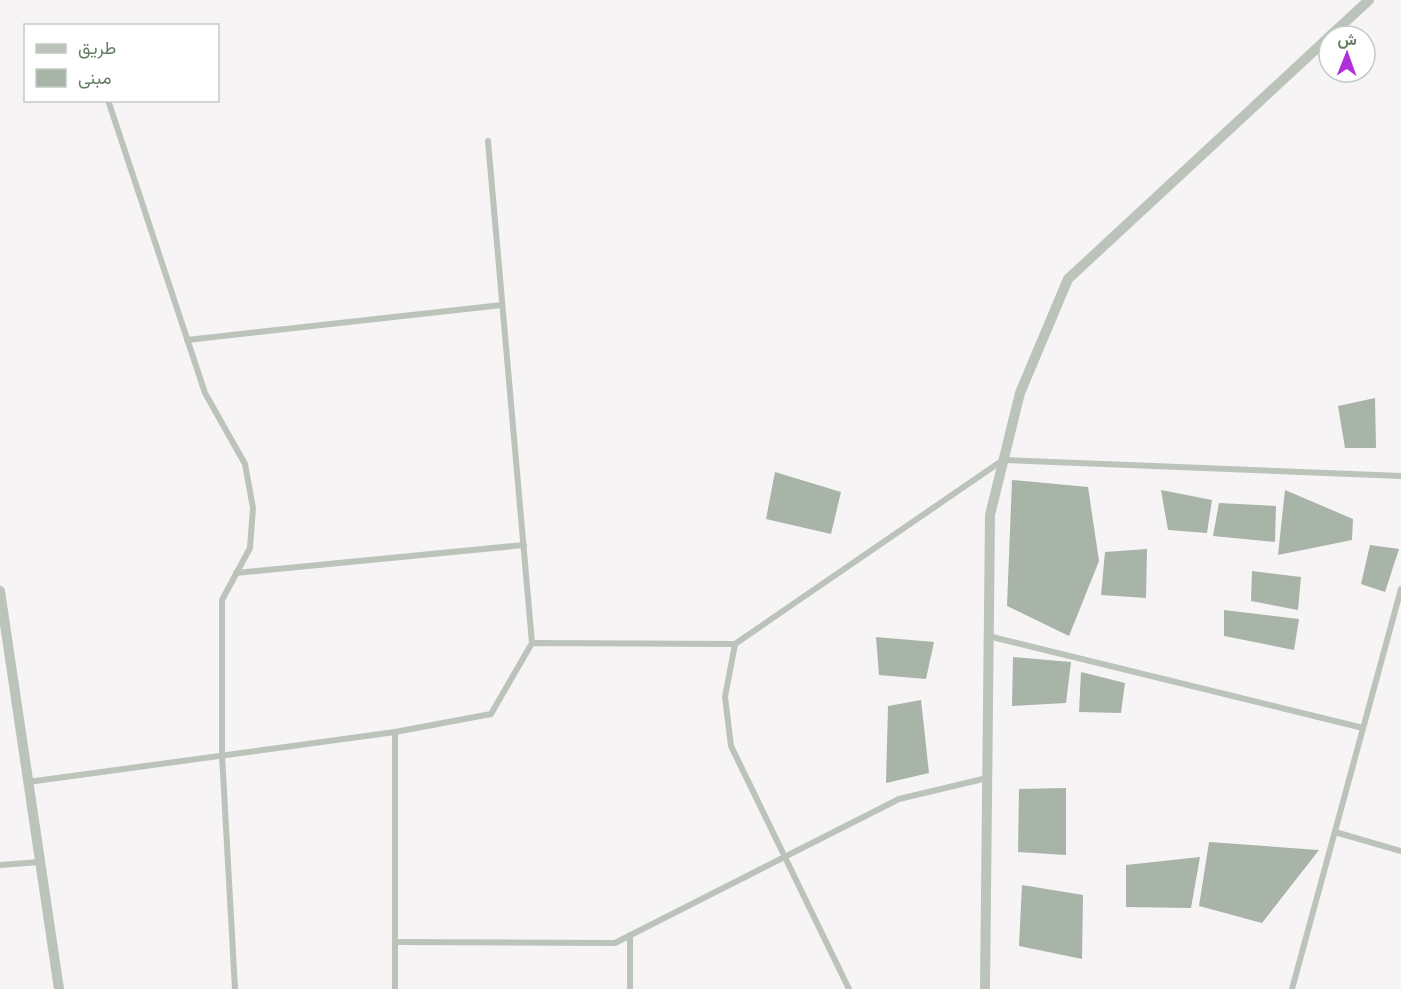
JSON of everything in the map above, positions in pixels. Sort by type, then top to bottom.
[{"type":"street","points":[[1344,24],[1369,0]]},
{"type":"street","points":[[986,989],[990,515],[1020,393],[1068,279],[1317,49]]},
{"type":"street","points":[[109,102],[205,393],[245,464],[253,508],[250,548],[222,600],[222,755],[235,989]]},
{"type":"street","points":[[28,782],[395,732],[491,714],[532,643],[488,141]]},
{"type":"street","points":[[187,340],[502,305]]},
{"type":"street","points":[[532,643],[735,644],[1003,460],[1401,476]]},
{"type":"street","points":[[236,573],[524,545]]},
{"type":"street","points":[[1292,989],[1401,589]]},
{"type":"street","points":[[1,598],[59,989]]},
{"type":"street","points":[[988,636],[1363,728]]},
{"type":"street","points":[[735,644],[726,697],[731,746],[849,989]]},
{"type":"street","points":[[395,732],[395,989]]},
{"type":"street","points":[[395,942],[615,943],[899,799],[987,778]]},
{"type":"street","points":[[1335,832],[1401,851]]},
{"type":"street","points":[[0,865],[40,862]]},
{"type":"street","points":[[630,935],[630,989]]},
{"type":"building","points":[[1375,398],[1376,448],[1345,448],[1338,406]]},
{"type":"building","points":[[775,472],[841,492],[831,534],[766,519]]},
{"type":"building","points":[[1012,480],[1088,487],[1099,561],[1069,636],[1007,606]]},
{"type":"building","points":[[1161,490],[1212,500],[1207,533],[1168,530]]},
{"type":"building","points":[[1285,490],[1353,519],[1352,540],[1278,555]]},
{"type":"building","points":[[1219,503],[1276,506],[1275,542],[1213,536]]},
{"type":"building","points":[[1370,545],[1399,549],[1385,592],[1361,584]]},
{"type":"building","points":[[1147,549],[1146,598],[1101,595],[1105,552]]},
{"type":"building","points":[[1252,571],[1301,577],[1298,610],[1251,601]]},
{"type":"building","points":[[1224,610],[1299,619],[1294,650],[1224,636]]},
{"type":"building","points":[[876,637],[934,642],[926,679],[879,675]]},
{"type":"building","points":[[1013,657],[1071,662],[1066,703],[1012,706]]},
{"type":"building","points":[[1081,672],[1125,683],[1121,713],[1079,712]]},
{"type":"building","points":[[921,700],[929,773],[886,783],[888,706]]},
{"type":"building","points":[[1066,788],[1066,855],[1018,852],[1019,789]]},
{"type":"building","points":[[1209,842],[1319,850],[1262,923],[1199,906]]},
{"type":"building","points":[[1200,857],[1191,908],[1126,907],[1126,865]]},
{"type":"building","points":[[1022,885],[1083,895],[1082,959],[1019,946]]}]
